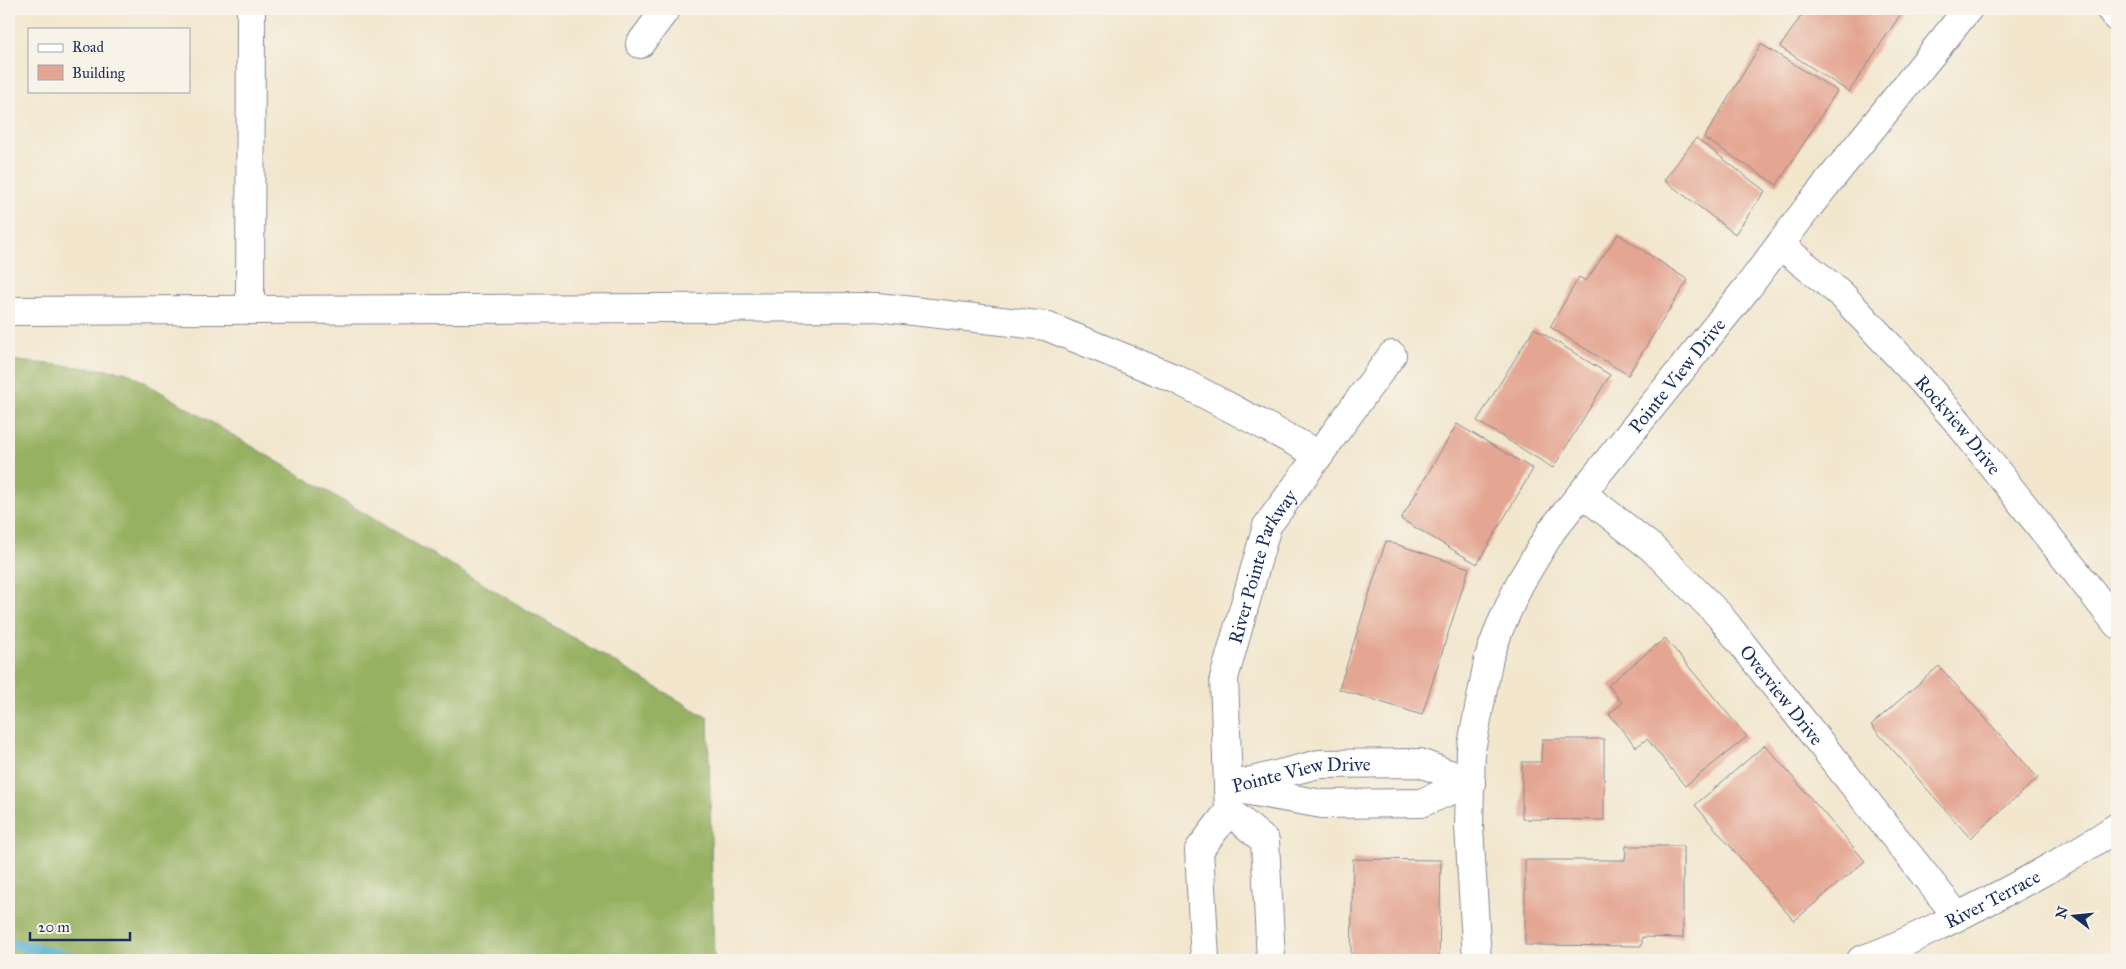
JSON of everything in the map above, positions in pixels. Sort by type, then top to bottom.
[{"type":"street","points":[[250,310],[251,9]]},
{"type":"street","points":[[640,44],[666,9]]},
{"type":"street","name":"Pointe View Drive","points":[[1477,960],[1469,826],[1471,750],[1485,671],[1500,627],[1520,583],[1552,530],[1583,494],[1968,9]]},
{"type":"street","points":[[2110,9],[2117,18]]},
{"type":"street","name":"Rockview Drive","points":[[1780,245],[1841,294],[1934,393],[2117,624]]},
{"type":"street","points":[[9,311],[876,307],[1046,326],[1176,379],[1320,455]]},
{"type":"street","name":"River Pointe Parkway","points":[[1228,799],[1224,678],[1267,526],[1392,355]]},
{"type":"street","name":"Overview Drive","points":[[1583,494],[1652,548],[1719,616],[1957,916]]},
{"type":"street","name":"Pointe View Drive","points":[[1228,799],[1319,764],[1420,763],[1471,782]]},
{"type":"street","name":"Pointe View Drive","points":[[1228,799],[1322,804],[1421,803],[1471,782]]},
{"type":"street","points":[[1205,960],[1199,850],[1228,799],[1264,841],[1271,960]]},
{"type":"street","name":"River Terrace","points":[[1861,960],[1957,916],[2041,873],[2117,827]]},
{"type":"green space","points":[[9,360],[127,372],[708,718],[714,960],[9,960]]},
{"type":"building","points":[[1806,9],[1904,9],[1849,92],[1780,47]]},
{"type":"building","points":[[1761,44],[1837,91],[1777,185],[1704,138]]},
{"type":"building","points":[[1696,138],[1765,191],[1735,234],[1664,180]]},
{"type":"building","points":[[1618,234],[1688,280],[1628,375],[1550,327],[1579,277],[1586,281]]},
{"type":"building","points":[[1534,328],[1610,375],[1553,468],[1477,421]]},
{"type":"building","points":[[1457,424],[1533,469],[1477,564],[1401,519]]},
{"type":"building","points":[[1386,541],[1469,568],[1422,715],[1339,689]]},
{"type":"building","points":[[1665,638],[1747,737],[1685,786],[1647,739],[1636,747],[1609,714],[1622,703],[1608,685]]},
{"type":"building","points":[[1939,666],[2038,778],[1970,838],[1871,725]]},
{"type":"building","points":[[1542,739],[1604,739],[1604,820],[1522,819],[1522,762],[1541,762]]},
{"type":"building","points":[[1765,745],[1865,861],[1794,921],[1695,805]]},
{"type":"building","points":[[1626,846],[1683,846],[1683,938],[1642,937],[1642,946],[1525,945],[1525,860],[1625,860]]},
{"type":"building","points":[[1353,859],[1441,860],[1439,960],[1351,960]]},
{"type":"waterway","points":[[9,943],[87,960]]}]
